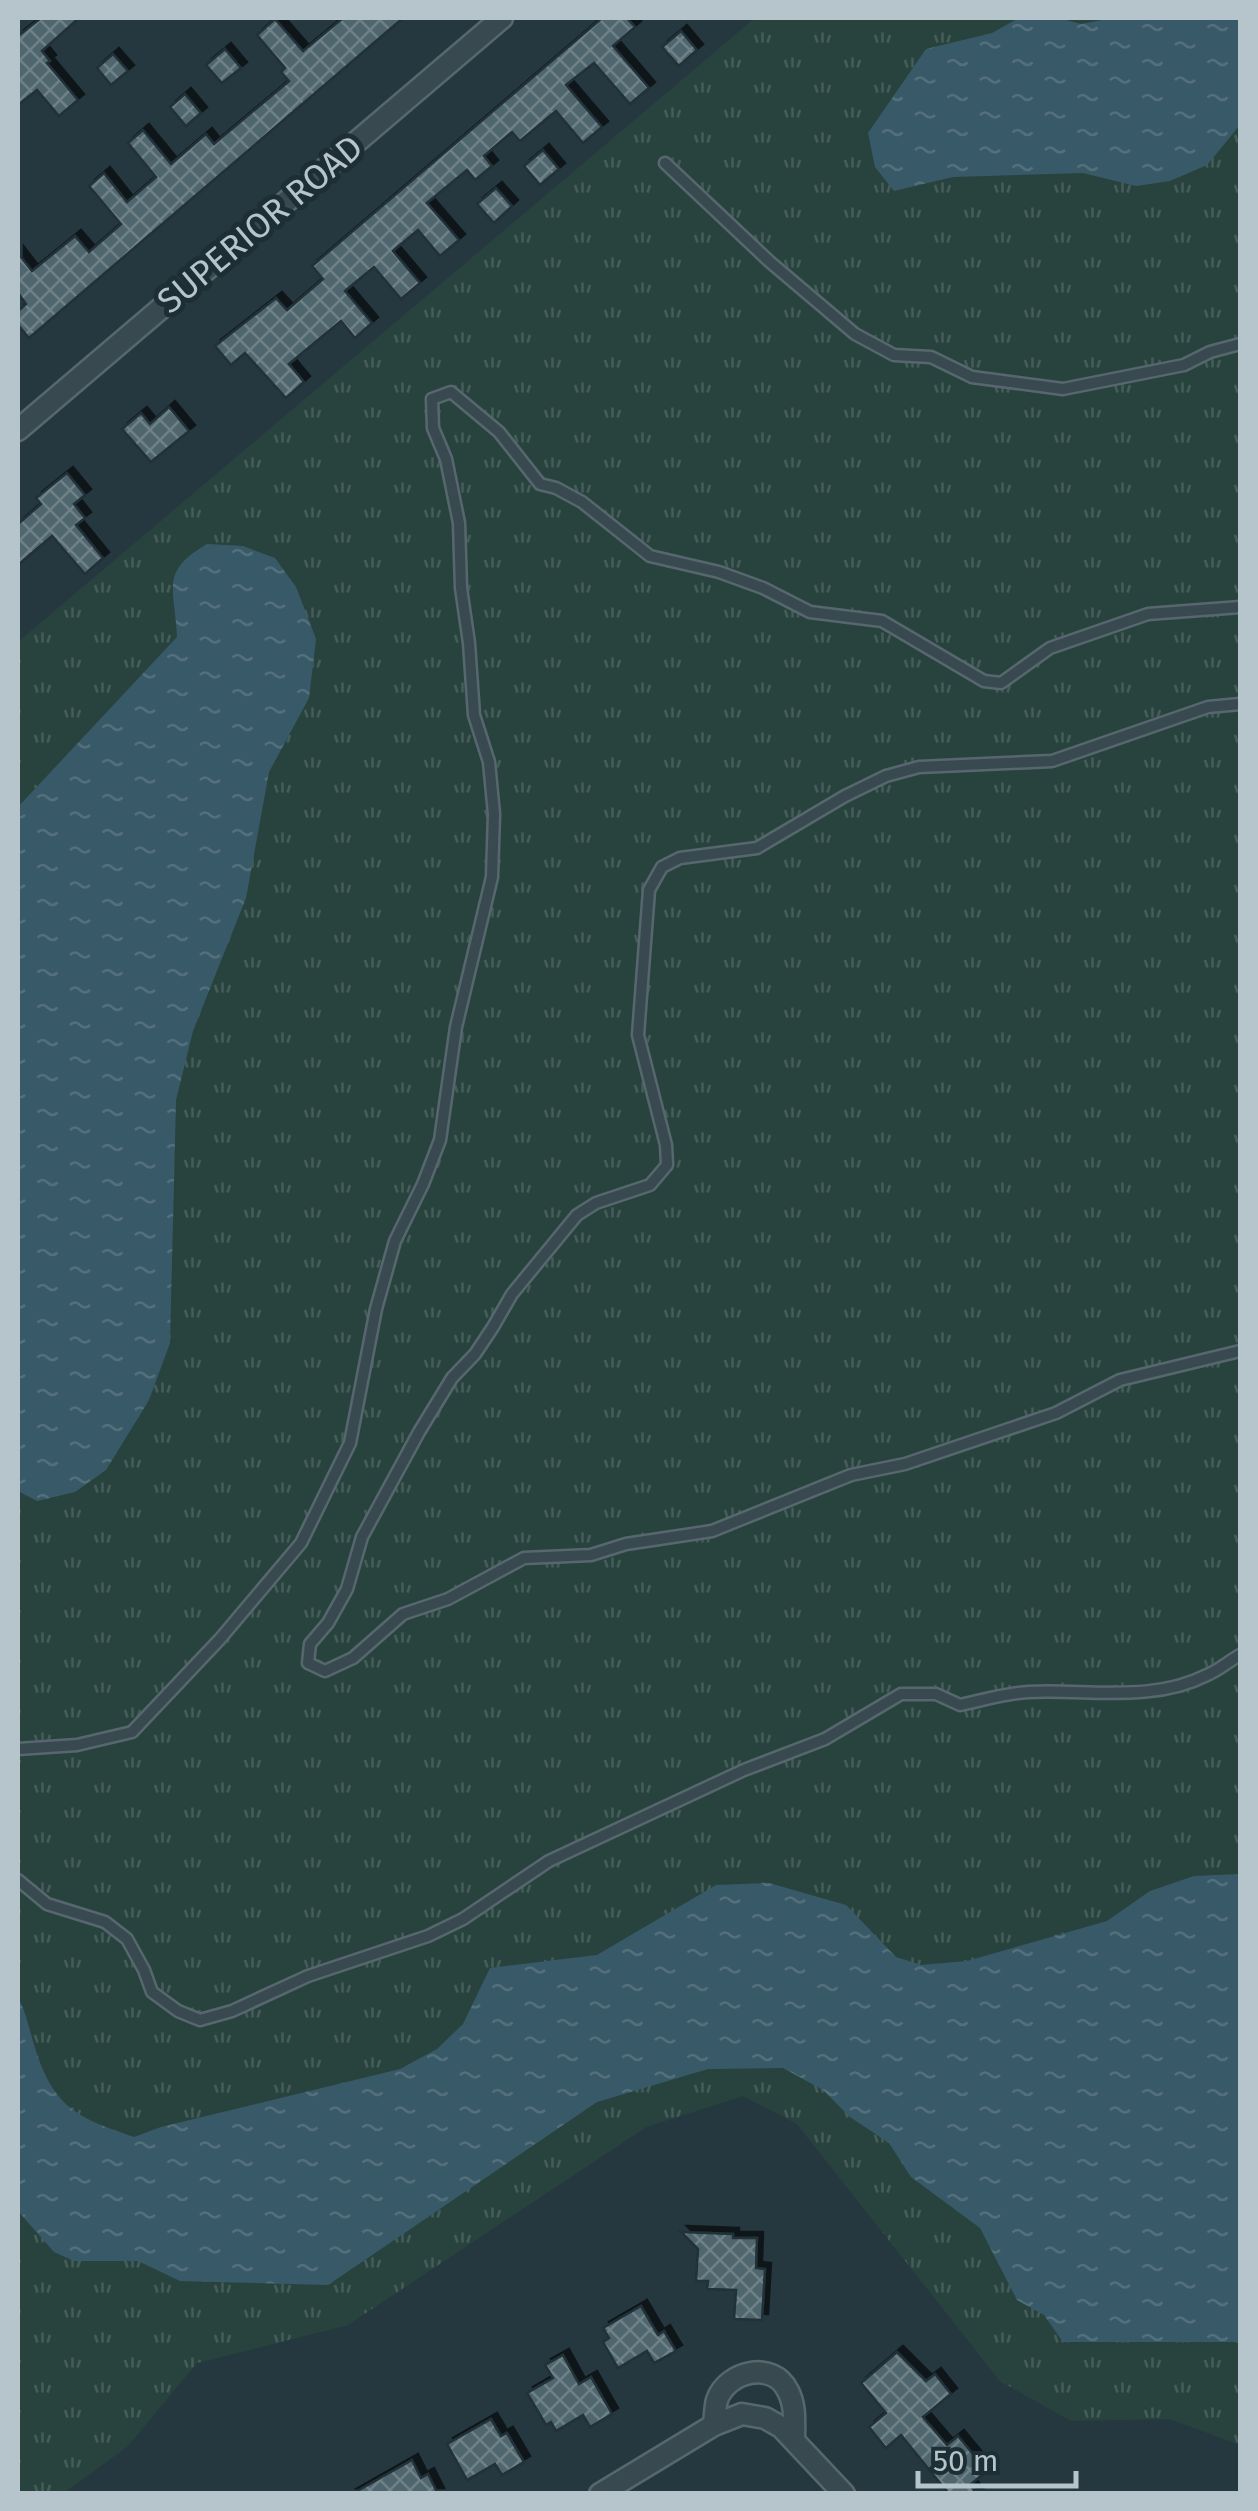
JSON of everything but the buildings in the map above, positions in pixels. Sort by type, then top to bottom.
[{"type":"street","name":"SUPERIOR ROAD","points":[[18,430],[502,18]]},
{"type":"street","points":[[714,2425],[717,2399],[732,2379],[748,2373],[768,2374],[790,2393],[794,2440]]},
{"type":"street","points":[[600,2494],[714,2425],[742,2414],[773,2422],[844,2494]]},
{"type":"lane","points":[[665,164],[770,262],[855,334],[894,355],[931,357],[972,378],[1063,389],[1184,365],[1210,352],[1240,344]]},
{"type":"lane","points":[[18,1750],[77,1745],[132,1732],[220,1640],[301,1542],[350,1443],[376,1308],[395,1241],[440,1140],[456,1027],[492,878],[494,814],[489,762],[474,715],[458,523],[446,459],[432,428],[432,399],[451,392],[499,432],[540,484],[582,502],[650,556],[719,572],[763,588],[810,612],[882,622],[984,681],[1001,684],[1050,648],[1148,614],[1240,607]]},
{"type":"lane","points":[[1240,704],[1208,706],[1052,761],[919,767],[845,796],[757,848],[680,858],[662,867],[649,890],[638,1036],[666,1145],[666,1164],[650,1185],[596,1203],[577,1215],[512,1294],[419,1432],[362,1536],[346,1589],[328,1623],[310,1644],[308,1663],[325,1671],[353,1658],[403,1614],[448,1599],[524,1558],[590,1555],[626,1544],[712,1531],[851,1475],[904,1464],[1056,1413],[1120,1380],[1240,1351]]},
{"type":"lane","points":[[18,1880],[47,1904],[105,1922],[126,1939],[152,1992],[178,2011],[200,2020],[232,2011],[308,1976],[428,1936],[462,1919],[550,1861],[769,1759],[825,1739],[901,1694],[936,1694],[960,1705],[1032,1692],[1138,1692],[1206,1676],[1240,1654]]},
{"type":"green space","points":[[755,18],[1240,18],[1240,2445],[1170,2419],[1071,2421],[1000,2381],[797,2124],[743,2096],[646,2127],[348,2325],[197,2363],[128,2446],[64,2493],[18,2493],[18,642]]},
{"type":"water","points":[[1019,18],[1059,18],[1081,24],[1112,18],[1240,18],[1240,125],[1207,165],[1170,181],[1136,186],[1083,173],[953,177],[894,191],[875,167],[868,133],[926,49],[992,33]]},
{"type":"water","points":[[207,544],[243,546],[275,558],[296,587],[316,639],[309,698],[269,772],[246,898],[193,1031],[176,1100],[170,1343],[149,1400],[106,1470],[75,1492],[37,1501],[18,1491],[18,807],[177,637],[173,593],[176,573],[182,563]]},
{"type":"water","points":[[1240,1874],[1240,2342],[1063,2342],[1044,2315],[1017,2300],[980,2228],[911,2177],[889,2143],[850,2117],[823,2090],[783,2068],[708,2069],[597,2102],[328,2285],[180,2281],[138,2261],[74,2261],[54,2252],[18,2211],[18,1997],[42,2069],[60,2098],[84,2117],[134,2137],[161,2127],[400,2069],[437,2049],[463,2024],[490,1968],[597,1955],[716,1885],[769,1883],[846,1905],[896,1957],[921,1965],[967,1961],[1107,1921],[1150,1891],[1194,1876]]}]
